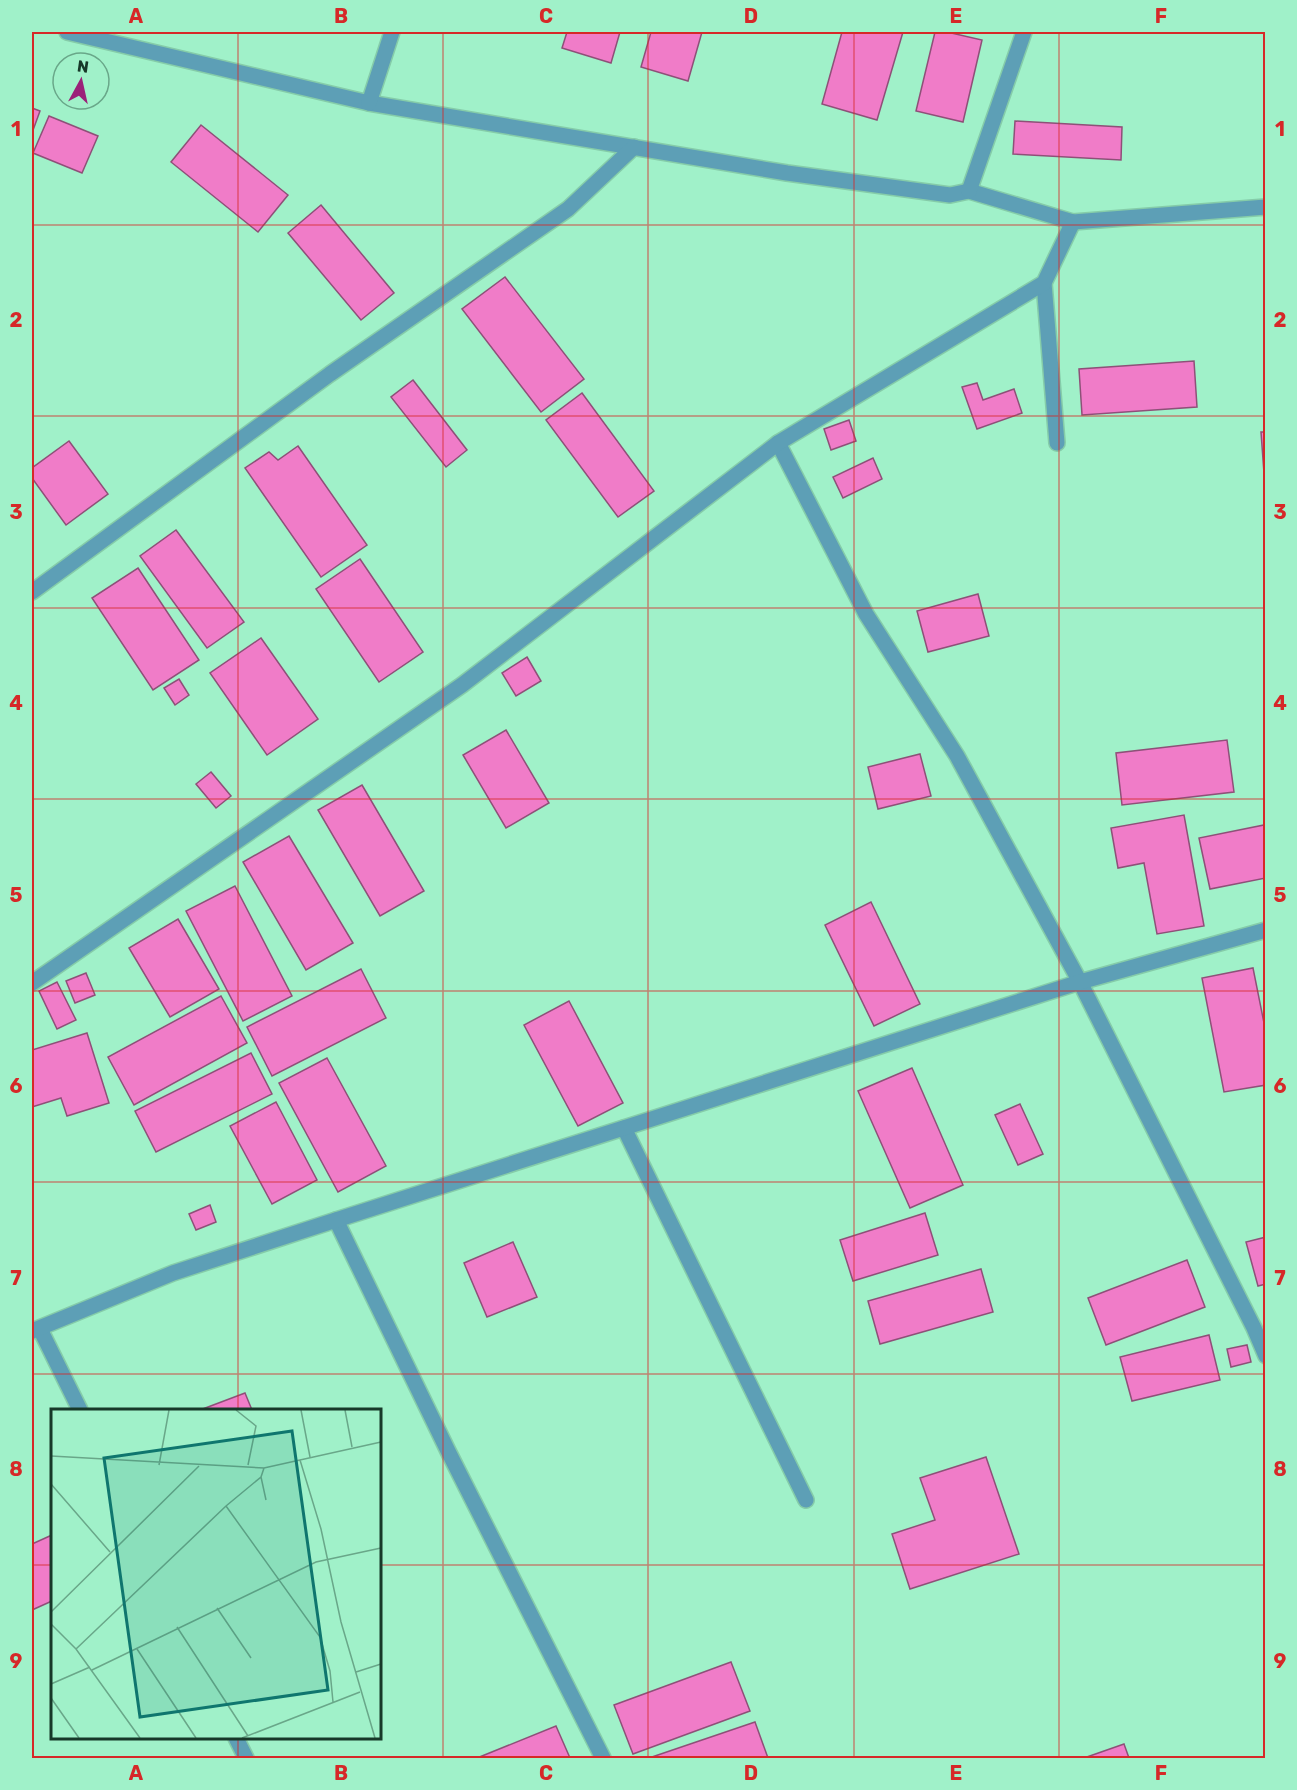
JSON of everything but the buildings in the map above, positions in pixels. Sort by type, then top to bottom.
[{"type":"street","points":[[68,32],[369,103],[787,173],[950,195],[969,191],[1073,222],[1266,207]]},
{"type":"street","points":[[369,103],[392,32]]},
{"type":"street","points":[[969,191],[1024,32]]},
{"type":"street","points":[[32,592],[330,374],[568,209],[634,147]]},
{"type":"street","points":[[1057,443],[1044,283],[1073,222]]},
{"type":"street","points":[[32,983],[462,685],[778,443],[1044,283]]},
{"type":"street","points":[[778,443],[866,614],[957,756],[1080,982],[1266,1356]]},
{"type":"street","points":[[79,1409],[36,1330],[173,1273],[1080,982],[1266,930]]},
{"type":"street","points":[[624,1128],[806,1500]]},
{"type":"street","points":[[336,1220],[448,1451],[603,1758]]},
{"type":"street","points":[[237,1739],[246,1758]]}]
